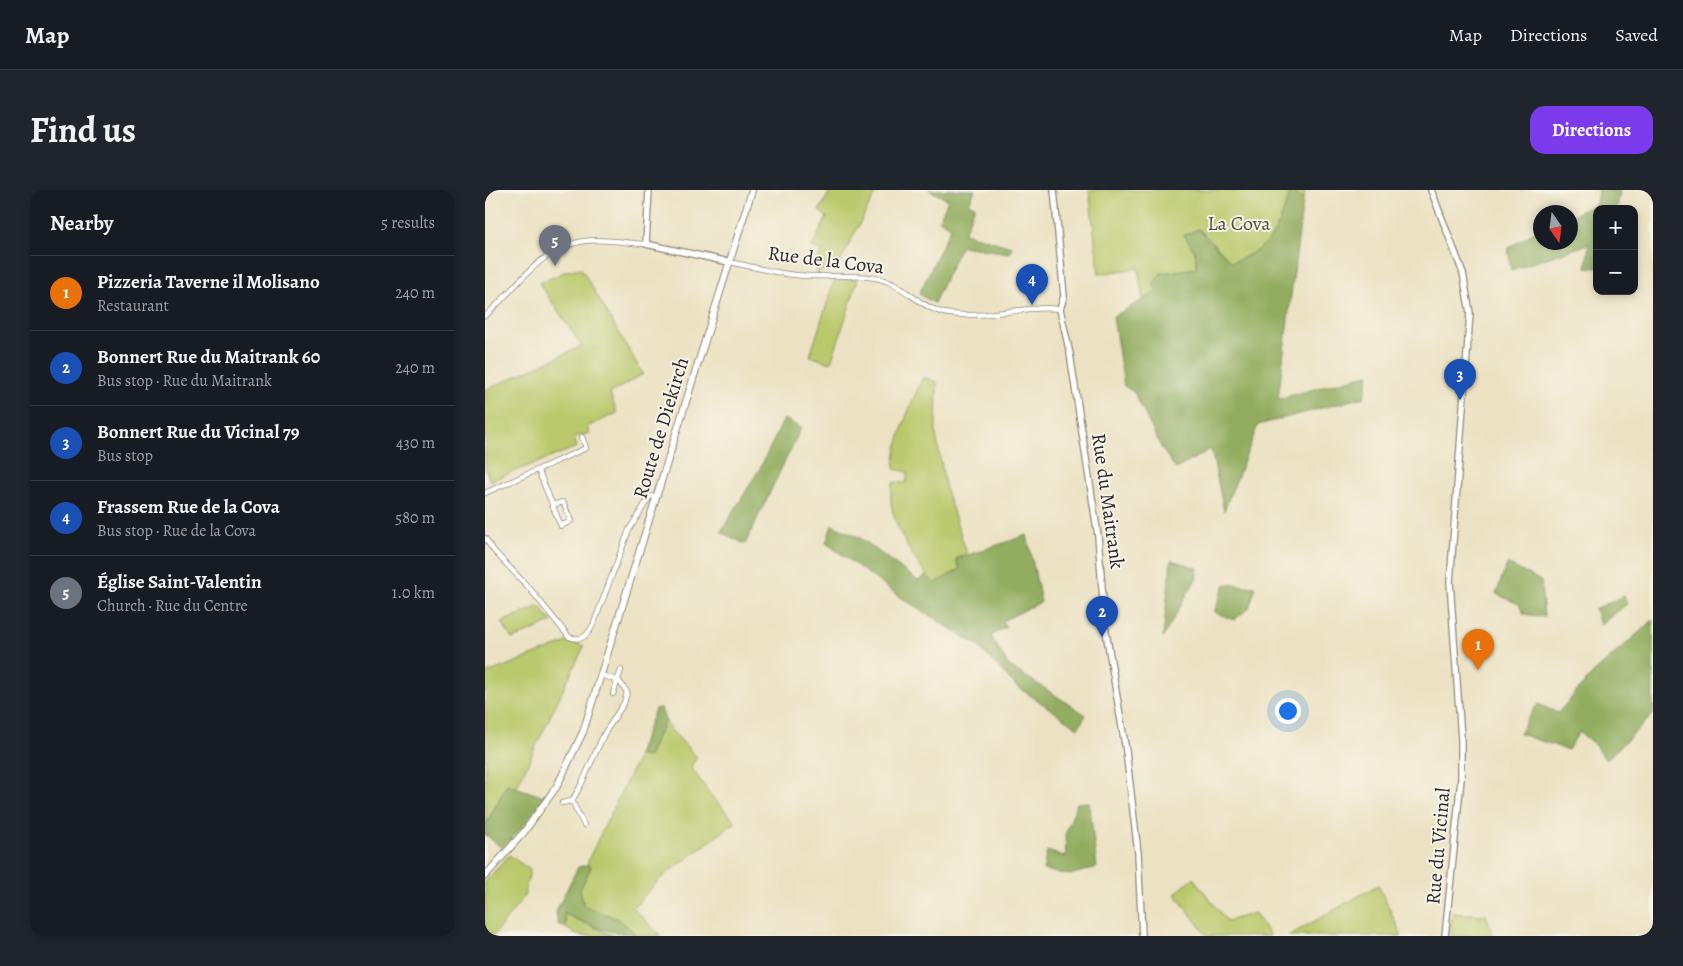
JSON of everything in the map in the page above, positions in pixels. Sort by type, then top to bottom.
[{"type":"main road","name":"Route de Diekirch","points":[[485,876],[524,832],[557,786],[583,732],[751,190]]},
{"type":"street","points":[[646,244],[649,190]]},
{"type":"street","name":"Rue du Maitrank","points":[[1054,190],[1065,296],[1060,309],[1070,354],[1099,536],[1105,626],[1125,751],[1138,853],[1142,936]]},
{"type":"street","name":"Rue du Vicinal","points":[[1431,190],[1463,273],[1470,313],[1450,582],[1462,759],[1445,936]]},
{"type":"street","points":[[485,316],[537,263],[557,250],[585,241],[646,244],[729,262]]},
{"type":"street","name":"Rue de la Cova","points":[[729,262],[811,276],[875,277],[898,286],[945,313],[972,315],[1022,309],[1060,309]]},
{"type":"street","points":[[485,493],[586,448],[582,437]]},
{"type":"street","points":[[538,470],[552,505],[561,526],[571,521],[563,502],[552,505]]},
{"type":"street","points":[[485,538],[493,551],[531,588],[569,637],[580,639],[588,635],[594,623],[629,530],[650,496],[657,496]]},
{"type":"street","points":[[613,694],[616,680],[621,670]]},
{"type":"street","points":[[562,803],[572,801],[585,778],[603,734],[624,703],[627,692],[624,686],[616,680],[601,675]]},
{"type":"street","points":[[572,801],[583,825]]},
{"type":"green space","points":[[831,190],[877,190],[836,270],[816,272],[819,265],[816,263],[822,251],[812,247],[827,217],[819,211]]},
{"type":"green space","points":[[929,190],[975,190],[969,204],[975,206],[964,233],[1012,247],[1009,253],[961,246],[934,303],[919,294],[951,227],[939,220],[948,200]]},
{"type":"green space","name":"La Cova","points":[[1089,190],[1305,190],[1303,200],[1291,191],[1278,227],[1266,243],[1257,250],[1232,262],[1199,229],[1184,235],[1195,252],[1197,268],[1161,273],[1159,291],[1143,300],[1138,268],[1099,274]]},
{"type":"green space","points":[[1291,190],[1303,200],[1278,399],[1369,374],[1364,397],[1258,425],[1224,511],[1211,449],[1176,469],[1162,449],[1134,392],[1124,386],[1113,317],[1158,291],[1153,285],[1161,273],[1197,268],[1195,252],[1184,235],[1199,229],[1232,262],[1246,257],[1257,250],[1272,236],[1282,216]]},
{"type":"green space","points":[[1598,190],[1620,190],[1618,205],[1594,205],[1596,204]]},
{"type":"green space","points":[[1593,205],[1593,268],[1586,267],[1589,244],[1578,248],[1578,213]]},
{"type":"green space","points":[[1533,233],[1533,250],[1571,250],[1511,270],[1508,248]]},
{"type":"green space","points":[[581,268],[643,374],[610,393],[617,413],[587,427],[590,433],[574,437],[577,447],[490,481],[485,468],[485,390],[582,346],[539,283],[567,271]]},
{"type":"green space","points":[[835,278],[858,279],[831,363],[810,356]]},
{"type":"green space","points":[[923,377],[937,382],[936,435],[946,490],[967,554],[956,559],[960,569],[935,584],[907,546],[896,523],[891,500],[893,482],[906,483],[908,472],[894,469],[895,457],[904,422]]},
{"type":"green space","points":[[784,419],[801,428],[745,544],[721,532],[760,468]]},
{"type":"green space","points":[[832,525],[859,537],[918,581],[926,575],[935,583],[960,569],[956,559],[1027,535],[1041,602],[1002,621],[1006,627],[991,636],[1008,665],[1086,715],[1078,728],[1015,685],[977,645],[900,597],[826,543]]},
{"type":"green space","points":[[1171,560],[1198,568],[1196,579],[1163,637]]},
{"type":"green space","points":[[1507,564],[1541,581],[1544,617],[1524,614],[1519,604],[1496,594]]},
{"type":"green space","points":[[1225,584],[1256,587],[1249,608],[1234,620],[1214,612]]},
{"type":"green space","points":[[1624,596],[1627,604],[1600,625],[1595,609]]},
{"type":"green space","points":[[539,606],[552,622],[512,639],[502,622]]},
{"type":"green space","points":[[1653,620],[1653,715],[1606,760],[1593,743],[1579,732],[1568,750],[1520,734],[1538,704],[1558,713],[1592,674]]},
{"type":"green space","points":[[567,642],[584,646],[516,788],[507,784],[485,827],[485,674]]},
{"type":"green space","points":[[661,708],[665,720],[648,757],[638,755],[655,709]]},
{"type":"green space","points":[[665,720],[672,731],[697,757],[691,767],[710,794],[736,822],[662,877],[633,908],[661,936],[630,936],[635,933],[618,919],[584,906],[580,890],[591,867],[587,865],[589,858],[638,755],[648,757]]},
{"type":"green space","points":[[507,784],[544,797],[523,827],[502,848],[485,836],[485,827]]},
{"type":"green space","points":[[1089,802],[1097,867],[1070,875],[1043,870],[1047,851],[1066,857],[1065,835],[1077,803]]},
{"type":"green space","points":[[509,855],[530,870],[524,897],[493,936],[485,936],[485,882]]},
{"type":"green space","points":[[587,865],[591,867],[580,890],[584,906],[618,919],[635,933],[608,931],[589,925],[564,913],[566,923],[564,927],[558,924],[556,911],[578,867]]},
{"type":"green space","points":[[1193,878],[1227,921],[1255,913],[1270,936],[1207,936],[1175,894]]},
{"type":"green space","points":[[1378,885],[1402,936],[1288,936]]},
{"type":"green space","points":[[563,913],[614,936],[579,936],[564,927],[566,923]]},
{"type":"green space","points":[[1452,913],[1486,915],[1494,936],[1450,936]]},
{"type":"place","name":"Église Saint-Valentin","points":[[555,266]]},
{"type":"place","name":"Frassem Rue de la Cova","points":[[1032,305]]},
{"type":"place","name":"Bonnert Rue du Vicinal 79","points":[[1460,400]]},
{"type":"place","name":"Bonnert Rue du Maitrank 60","points":[[1102,637]]},
{"type":"place","name":"Pizzeria Taverne il Molisano","points":[[1478,670]]}]
